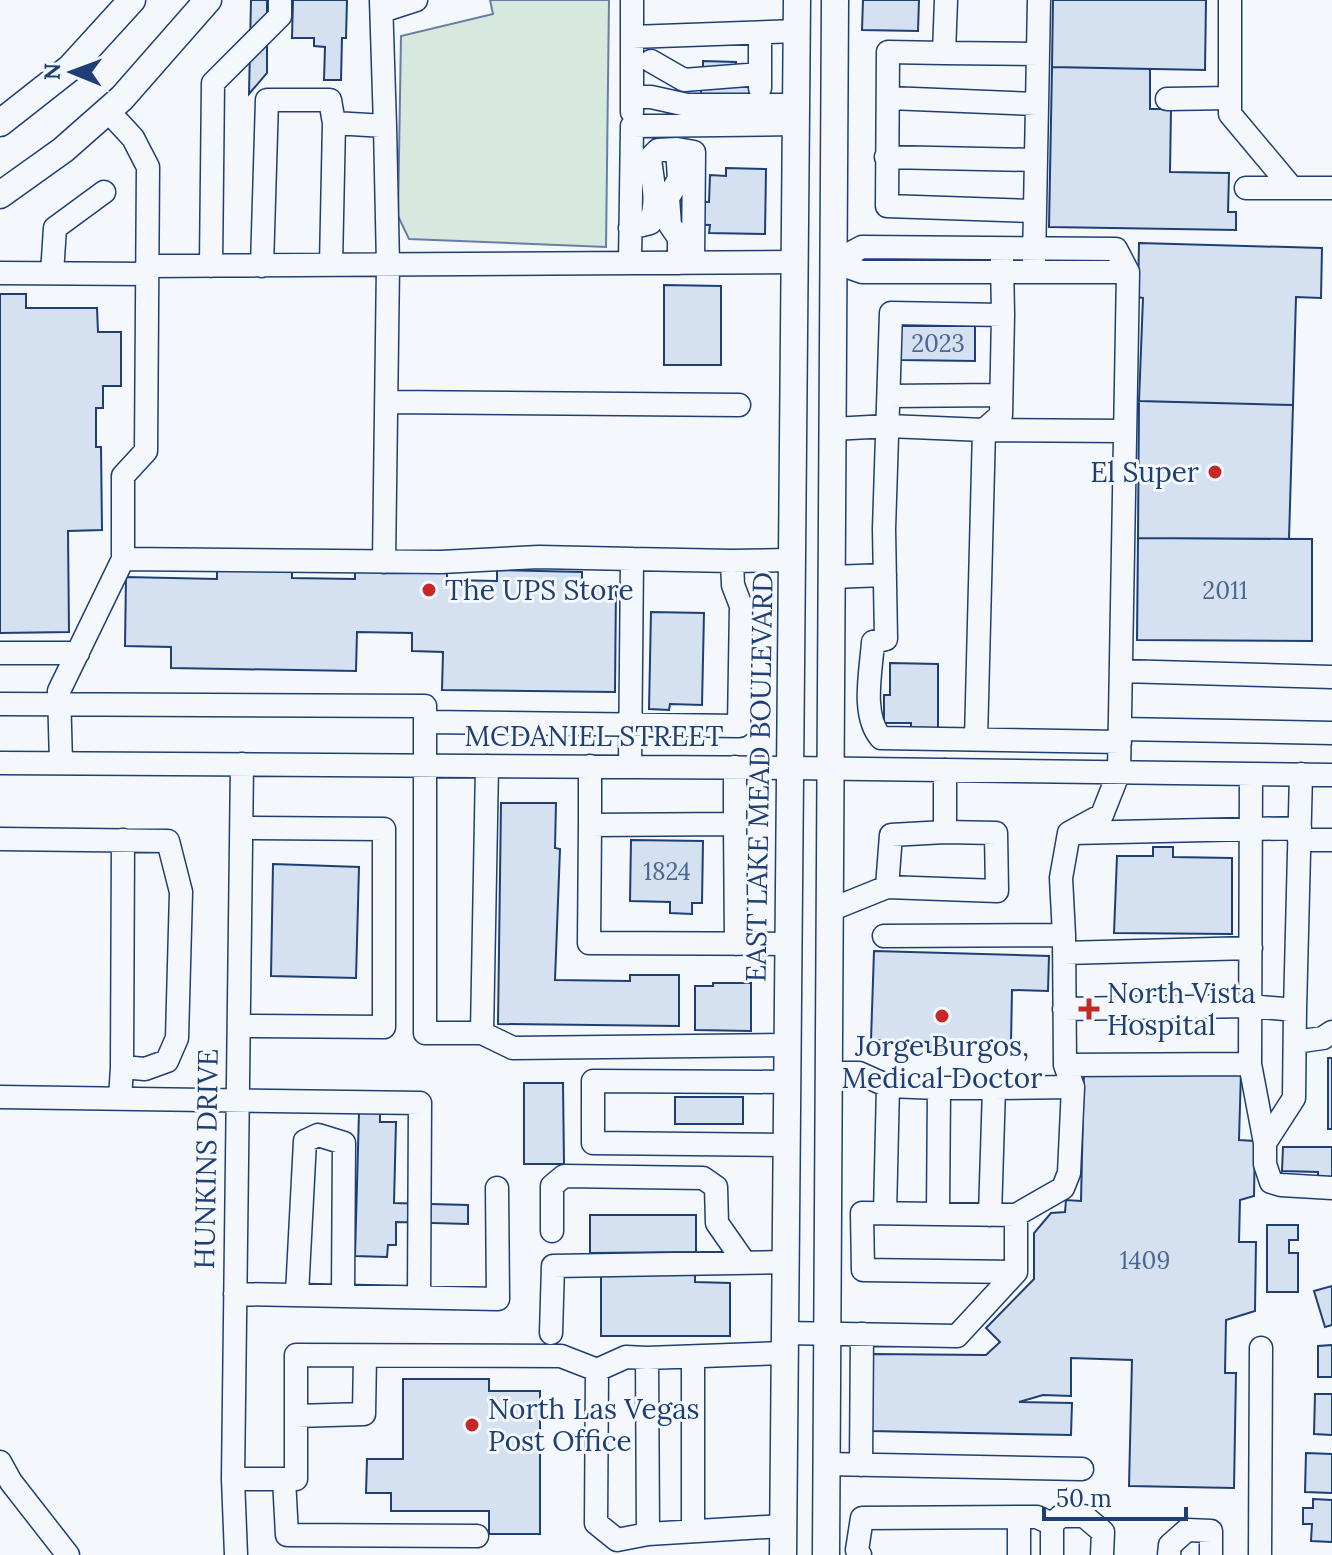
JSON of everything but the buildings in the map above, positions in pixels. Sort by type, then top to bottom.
[{"type":"main road","points":[[0,123],[70,68],[132,0]]},
{"type":"main road","points":[[0,195],[63,150],[122,98],[208,0]]},
{"type":"main road","name":"EAST LAKE MEAD BOULEVARD","points":[[783,1555],[797,0]]},
{"type":"main road","points":[[826,1555],[835,0]]},
{"type":"main road","points":[[796,262],[834,262]]},
{"type":"main road","points":[[787,1145],[809,1100],[829,1073]]},
{"type":"street","points":[[211,266],[213,83],[280,16],[280,0]]},
{"type":"street","points":[[384,562],[388,265],[382,5],[416,0]]},
{"type":"street","points":[[630,263],[632,126],[651,61],[632,0]]},
{"type":"street","points":[[944,53],[946,0]]},
{"type":"street","points":[[1034,261],[1039,0]]},
{"type":"street","points":[[1230,0],[1230,114],[1292,188]]},
{"type":"street","points":[[641,36],[797,31]]},
{"type":"street","points":[[760,33],[760,115]]},
{"type":"street","points":[[641,36],[642,97]]},
{"type":"street","points":[[1034,211],[887,206],[888,52],[1038,54]]},
{"type":"street","points":[[651,61],[684,80],[760,74]]},
{"type":"street","points":[[642,97],[760,115]]},
{"type":"street","points":[[889,98],[1037,104]]},
{"type":"street","points":[[1167,99],[1230,98]]},
{"type":"street","points":[[262,266],[267,100],[330,100],[334,123],[331,265]]},
{"type":"street","points":[[61,763],[59,691],[123,559],[123,476],[146,451],[148,167],[133,138],[108,111]]},
{"type":"street","points":[[632,126],[797,114]]},
{"type":"street","points":[[334,123],[385,126]]},
{"type":"street","points":[[630,228],[650,223],[655,212],[650,158],[658,150],[685,150]]},
{"type":"street","points":[[685,150],[693,239],[686,263]]},
{"type":"street","points":[[685,150],[679,179],[668,198],[670,225],[679,238],[686,263]]},
{"type":"street","points":[[886,157],[1036,160]]},
{"type":"street","points":[[1246,188],[1332,188]]},
{"type":"street","points":[[52,273],[55,228],[104,192]]},
{"type":"street","points":[[834,262],[862,272],[1002,260],[1034,261],[1116,249],[1128,272],[1119,772],[1102,815],[1069,833]]},
{"type":"street","points":[[976,739],[984,430],[1001,415],[1002,260]]},
{"type":"street","points":[[0,273],[211,266],[796,262]]},
{"type":"street","points":[[1003,315],[891,313],[884,529],[886,639],[873,642],[869,697],[873,729],[881,738],[976,739],[1332,733]]},
{"type":"street","points":[[889,396],[1001,395]]},
{"type":"street","points":[[387,402],[739,405]]},
{"type":"street","points":[[833,429],[888,426],[1125,431]]},
{"type":"street","points":[[123,559],[384,562],[539,557],[793,560]]},
{"type":"street","points":[[630,767],[632,559]]},
{"type":"street","points":[[426,722],[739,726],[741,606],[733,585],[732,561]]},
{"type":"street","points":[[832,577],[885,575]]},
{"type":"street","points":[[0,653],[78,653]]},
{"type":"street","points":[[1121,671],[1332,677]]},
{"type":"street","points":[[0,704],[425,706],[425,1033],[482,1033],[513,1048],[788,1045]]},
{"type":"street","name":"MCDANIEL STREET","points":[[0,763],[735,767],[1332,775]]},
{"type":"street","name":"HUNKINS DRIVE","points":[[236,1555],[233,1479],[242,764]]},
{"type":"street","points":[[482,1033],[487,766]]},
{"type":"street","points":[[590,766],[589,943],[790,944]]},
{"type":"street","points":[[735,767],[736,944]]},
{"type":"street","points":[[945,770],[945,832]]},
{"type":"street","points":[[1251,774],[1250,1064],[1265,1143],[1265,1164],[1271,1182],[1332,1188]]},
{"type":"street","points":[[1265,1143],[1294,1098],[1301,774]]},
{"type":"street","points":[[590,825],[735,824]]},
{"type":"street","points":[[239,1026],[384,1027],[384,829],[242,828]]},
{"type":"street","points":[[1069,833],[1251,828],[1332,840]]},
{"type":"street","points":[[830,910],[887,887],[997,891],[996,833],[891,835],[887,887]]},
{"type":"street","points":[[828,1212],[1016,1215],[1063,1188],[1069,1173],[1073,1087],[1065,1065],[1061,878],[1069,833]]},
{"type":"street","points":[[0,839],[168,841],[181,892],[177,1038],[167,1061],[145,1069],[122,1067]]},
{"type":"street","points":[[120,1099],[123,840]]},
{"type":"street","points":[[884,936],[1251,948]]},
{"type":"street","points":[[1064,1009],[1250,1006],[1295,1010]]},
{"type":"street","points":[[1295,1042],[1323,1038],[1332,1032]]},
{"type":"street","points":[[1065,1065],[1250,1064]]},
{"type":"street","points":[[829,1073],[859,1073],[888,1086],[1073,1087]]},
{"type":"street","points":[[787,1145],[593,1143],[593,1081],[788,1082]]},
{"type":"street","points":[[617,1081],[602,1103],[601,1124],[611,1134],[745,1134],[755,1145]]},
{"type":"street","points":[[885,1213],[888,1086]]},
{"type":"street","points":[[938,1214],[939,1088]]},
{"type":"street","points":[[990,1215],[994,1088]]},
{"type":"street","points":[[0,1097],[420,1103],[419,1297]]},
{"type":"street","points":[[297,1294],[305,1141],[318,1135],[344,1143],[343,1295]]},
{"type":"street","points":[[552,1231],[552,1186],[564,1176],[703,1178],[716,1187],[717,1223],[745,1263]]},
{"type":"street","points":[[235,1294],[498,1299],[497,1188]]},
{"type":"street","points":[[862,1213],[863,1270],[1016,1272]]},
{"type":"street","points":[[233,1479],[296,1479],[296,1355],[561,1356],[597,1370],[626,1357],[693,1358],[827,1334],[957,1336],[1016,1272],[1016,1215]]},
{"type":"street","points":[[551,1333],[553,1266],[786,1262]]},
{"type":"street","points":[[861,1465],[862,1334]]},
{"type":"street","points":[[1260,1555],[1261,1348]]},
{"type":"street","points":[[296,1416],[364,1414],[365,1356]]},
{"type":"street","points":[[647,1358],[648,1534]]},
{"type":"street","points":[[693,1358],[693,1531]]},
{"type":"street","points":[[597,1370],[596,1523],[617,1540],[648,1534],[782,1526]]},
{"type":"street","points":[[0,1462],[11,1482],[68,1555]]},
{"type":"street","points":[[826,1464],[1082,1469]]},
{"type":"street","points":[[284,1479],[287,1535],[477,1536]]},
{"type":"street","points":[[1052,1555],[1052,1524],[1061,1516],[1084,1516],[1103,1532],[1102,1555]]},
{"type":"street","points":[[1019,1517],[1019,1555]]},
{"type":"street","points":[[860,1555],[857,1550],[862,1518],[1037,1517],[1052,1524]]},
{"type":"street","points":[[1169,1555],[1170,1545],[1187,1530],[1211,1531],[1211,1555]]},
{"type":"shaded area","points":[[490,0],[609,0],[606,247],[409,239],[398,216],[401,36],[493,14]]},
{"type":"place","name":"El Super","points":[[1215,472]]},
{"type":"place","name":"The UPS Store","points":[[429,590]]},
{"type":"place","name":"North Vista Hospital","points":[[1089,1009]]},
{"type":"place","name":"Jorge Burgos, Medical Doctor","points":[[942,1016]]},
{"type":"place","name":"North Las Vegas Post Office","points":[[472,1425]]}]
